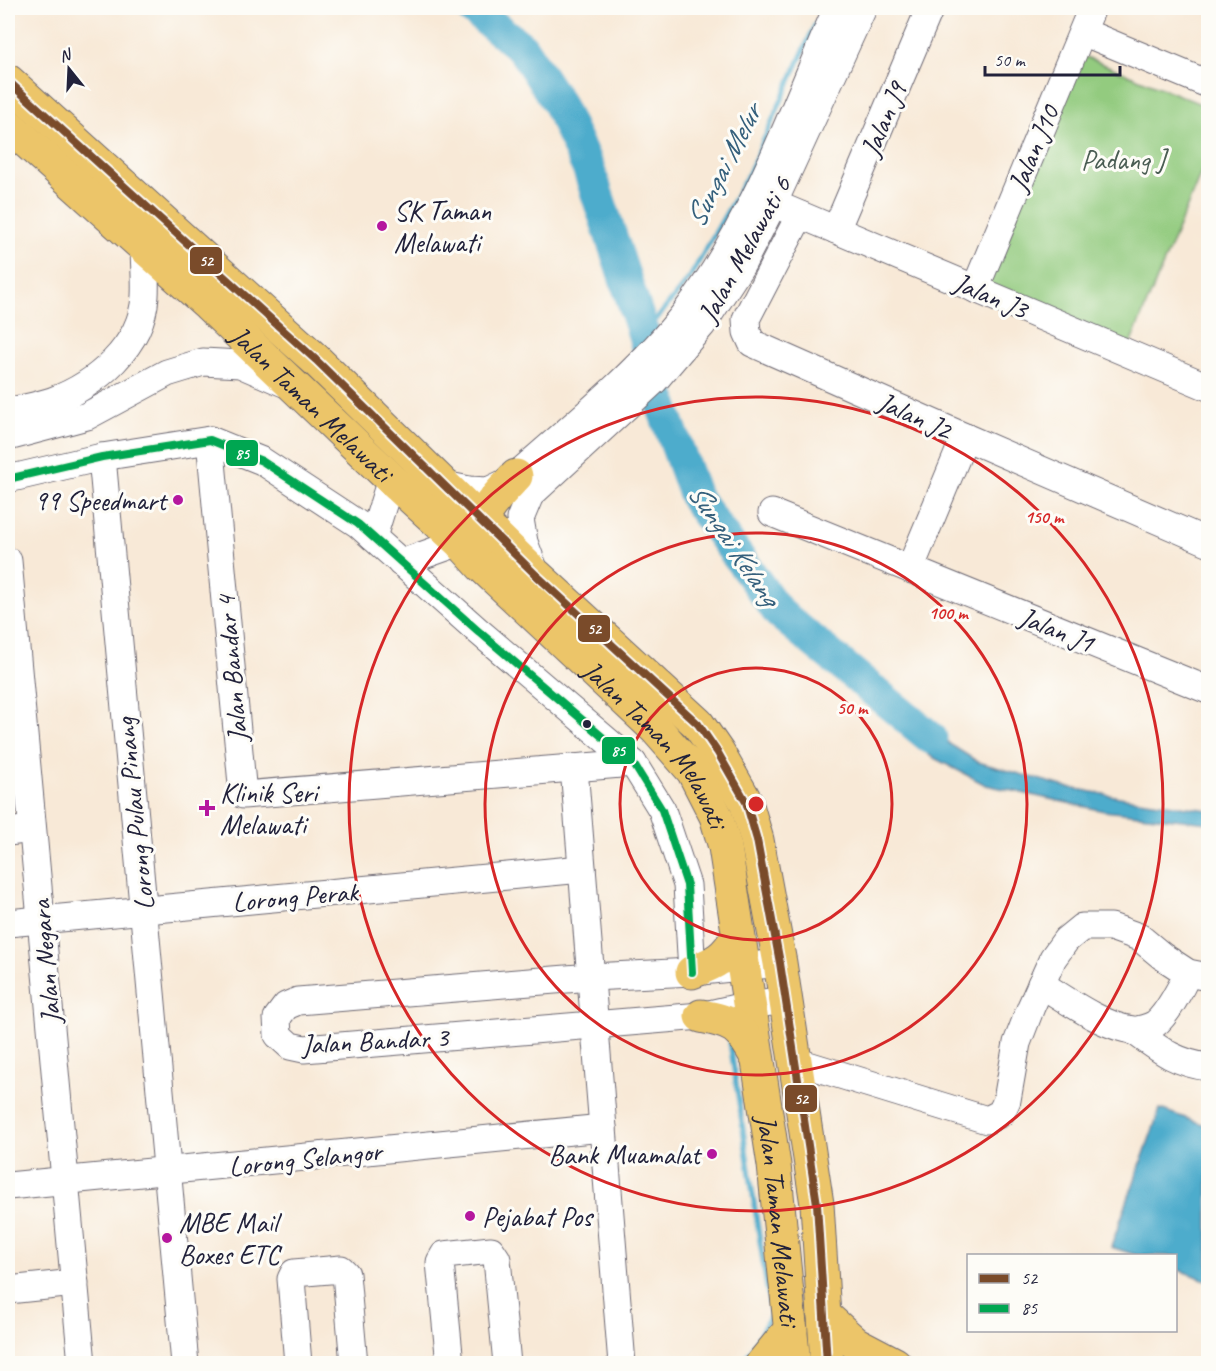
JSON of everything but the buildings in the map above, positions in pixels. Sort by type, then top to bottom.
[{"type":"main road","name":"Jalan Taman Melawati","points":[[8,81],[316,360],[444,485],[470,531],[477,534],[477,549],[482,566],[656,729],[693,771],[716,816],[725,847],[774,1165],[794,1364]]},
{"type":"main road","name":"Jalan Taman Melawati","points":[[8,125],[299,389],[391,479],[536,575],[698,724],[718,753],[746,802],[755,832],[780,963],[817,1204],[827,1364]]},
{"type":"main road","points":[[470,531],[516,476]]},
{"type":"main road","points":[[692,972],[712,964],[727,954],[738,936]]},
{"type":"main road","points":[[701,1016],[727,1020],[746,1037],[758,1060]]},
{"type":"main road","points":[[824,1315],[855,1343],[895,1364]]},
{"type":"main road","points":[[762,1364],[791,1329]]},
{"type":"street","name":"Jalan Melawati 6","points":[[693,319],[713,270],[755,196],[837,8]]},
{"type":"street","name":"Jalan Melawati 6","points":[[536,575],[524,542],[520,519],[530,495],[593,423],[641,363],[693,319],[742,264],[773,204],[863,8]]},
{"type":"street","name":"Jalan J9","points":[[836,230],[930,8]]},
{"type":"street","points":[[1087,20],[1209,84]]},
{"type":"street","name":"Jalan J10","points":[[975,289],[1087,20]]},
{"type":"street","name":"Jalan J3","points":[[773,204],[1209,387]]},
{"type":"street","name":"Jalan J2","points":[[800,215],[746,319],[747,332],[752,343],[965,438],[1209,542]]},
{"type":"street","points":[[8,412],[52,401],[80,388],[105,370],[132,338],[140,322],[145,297],[144,246]]},
{"type":"street","points":[[8,436],[87,416],[167,373],[203,362],[240,364],[299,389]]},
{"type":"street","name":"Jalan Melawati 6","points":[[444,485],[488,491],[511,480],[593,423]]},
{"type":"street","points":[[910,569],[965,438]]},
{"type":"street","points":[[8,479],[102,457],[210,440],[262,461],[358,524],[633,764],[662,810],[687,885],[692,972]]},
{"type":"street","name":"Jalan Bandar 4","points":[[210,440],[243,795],[633,764]]},
{"type":"street","name":"Lorong Pulau Pinang","points":[[102,457],[185,1364]]},
{"type":"street","points":[[373,537],[391,479]]},
{"type":"street","name":"Jalan J1","points":[[772,513],[1209,690]]},
{"type":"street","points":[[401,563],[470,531]]},
{"type":"street","name":"Jalan Negara","points":[[8,561],[20,830],[41,920],[82,1364]]},
{"type":"street","points":[[574,768],[622,1364]]},
{"type":"street","name":"Lorong Perak","points":[[8,923],[582,870]]},
{"type":"street","points":[[795,1061],[987,1120],[1000,1113],[1007,1100],[1017,1043],[1053,957],[1066,940],[1082,927],[1111,927],[1139,937],[1162,956],[1198,975],[1180,992],[1155,1023],[1134,1031]]},
{"type":"street","name":"Jalan Bandar 3","points":[[780,963],[744,968],[591,977],[298,1001],[286,1006],[277,1018],[278,1035],[290,1046],[304,1049],[701,1016],[749,1005],[786,1000]]},
{"type":"street","points":[[1041,984],[1107,1022],[1134,1031],[1168,1056],[1190,1065],[1209,1067]]},
{"type":"street","name":"Lorong Selangor","points":[[8,1186],[603,1128]]},
{"type":"street","points":[[450,1364],[440,1262],[444,1255],[491,1250],[497,1259],[507,1364]]},
{"type":"street","points":[[298,1364],[291,1279],[294,1273],[341,1269],[346,1274],[354,1364]]},
{"type":"street","points":[[8,1290],[75,1283]]},
{"type":"green space","name":"Padang J","points":[[1081,55],[1208,107],[1208,156],[1129,347],[984,288]]},
{"type":"water","points":[[899,705],[921,718],[951,745],[978,762],[1066,787],[1208,810],[1208,823],[1104,811],[986,785],[930,756],[892,717]]},
{"type":"water","points":[[1160,1109],[1208,1126],[1208,1281],[1177,1269],[1177,1254],[1133,1254],[1111,1247]]},
{"type":"waterway","name":"Sungai Kelang","points":[[471,8],[522,48],[558,103],[589,170],[644,335],[663,408],[696,499],[779,613],[931,738]]},
{"type":"waterway","name":"Sungai Melur","points":[[644,335],[690,277],[749,173],[815,25]]},
{"type":"waterway","points":[[730,1043],[771,1315],[746,1358],[737,1364]]},
{"type":"transit line","name":"52","points":[[8,81],[316,360],[536,575],[698,724],[718,753],[746,802],[757,840],[780,963],[817,1204],[827,1364]]},
{"type":"transit line","name":"85","points":[[8,479],[102,457],[210,440],[262,461],[358,524],[477,630],[633,763],[662,810],[687,885],[692,972]]},
{"type":"place","name":"SK Taman Melawati","points":[[382,226]]},
{"type":"place","name":"99 Speedmart","points":[[178,500]]},
{"type":"place","name":"Klinik Seri Melawati","points":[[207,808]]},
{"type":"place","name":"Bank Muamalat","points":[[712,1154]]},
{"type":"place","name":"Pejabat Pos","points":[[470,1216]]},
{"type":"place","name":"MBE Mail Boxes ETC","points":[[167,1238]]}]
